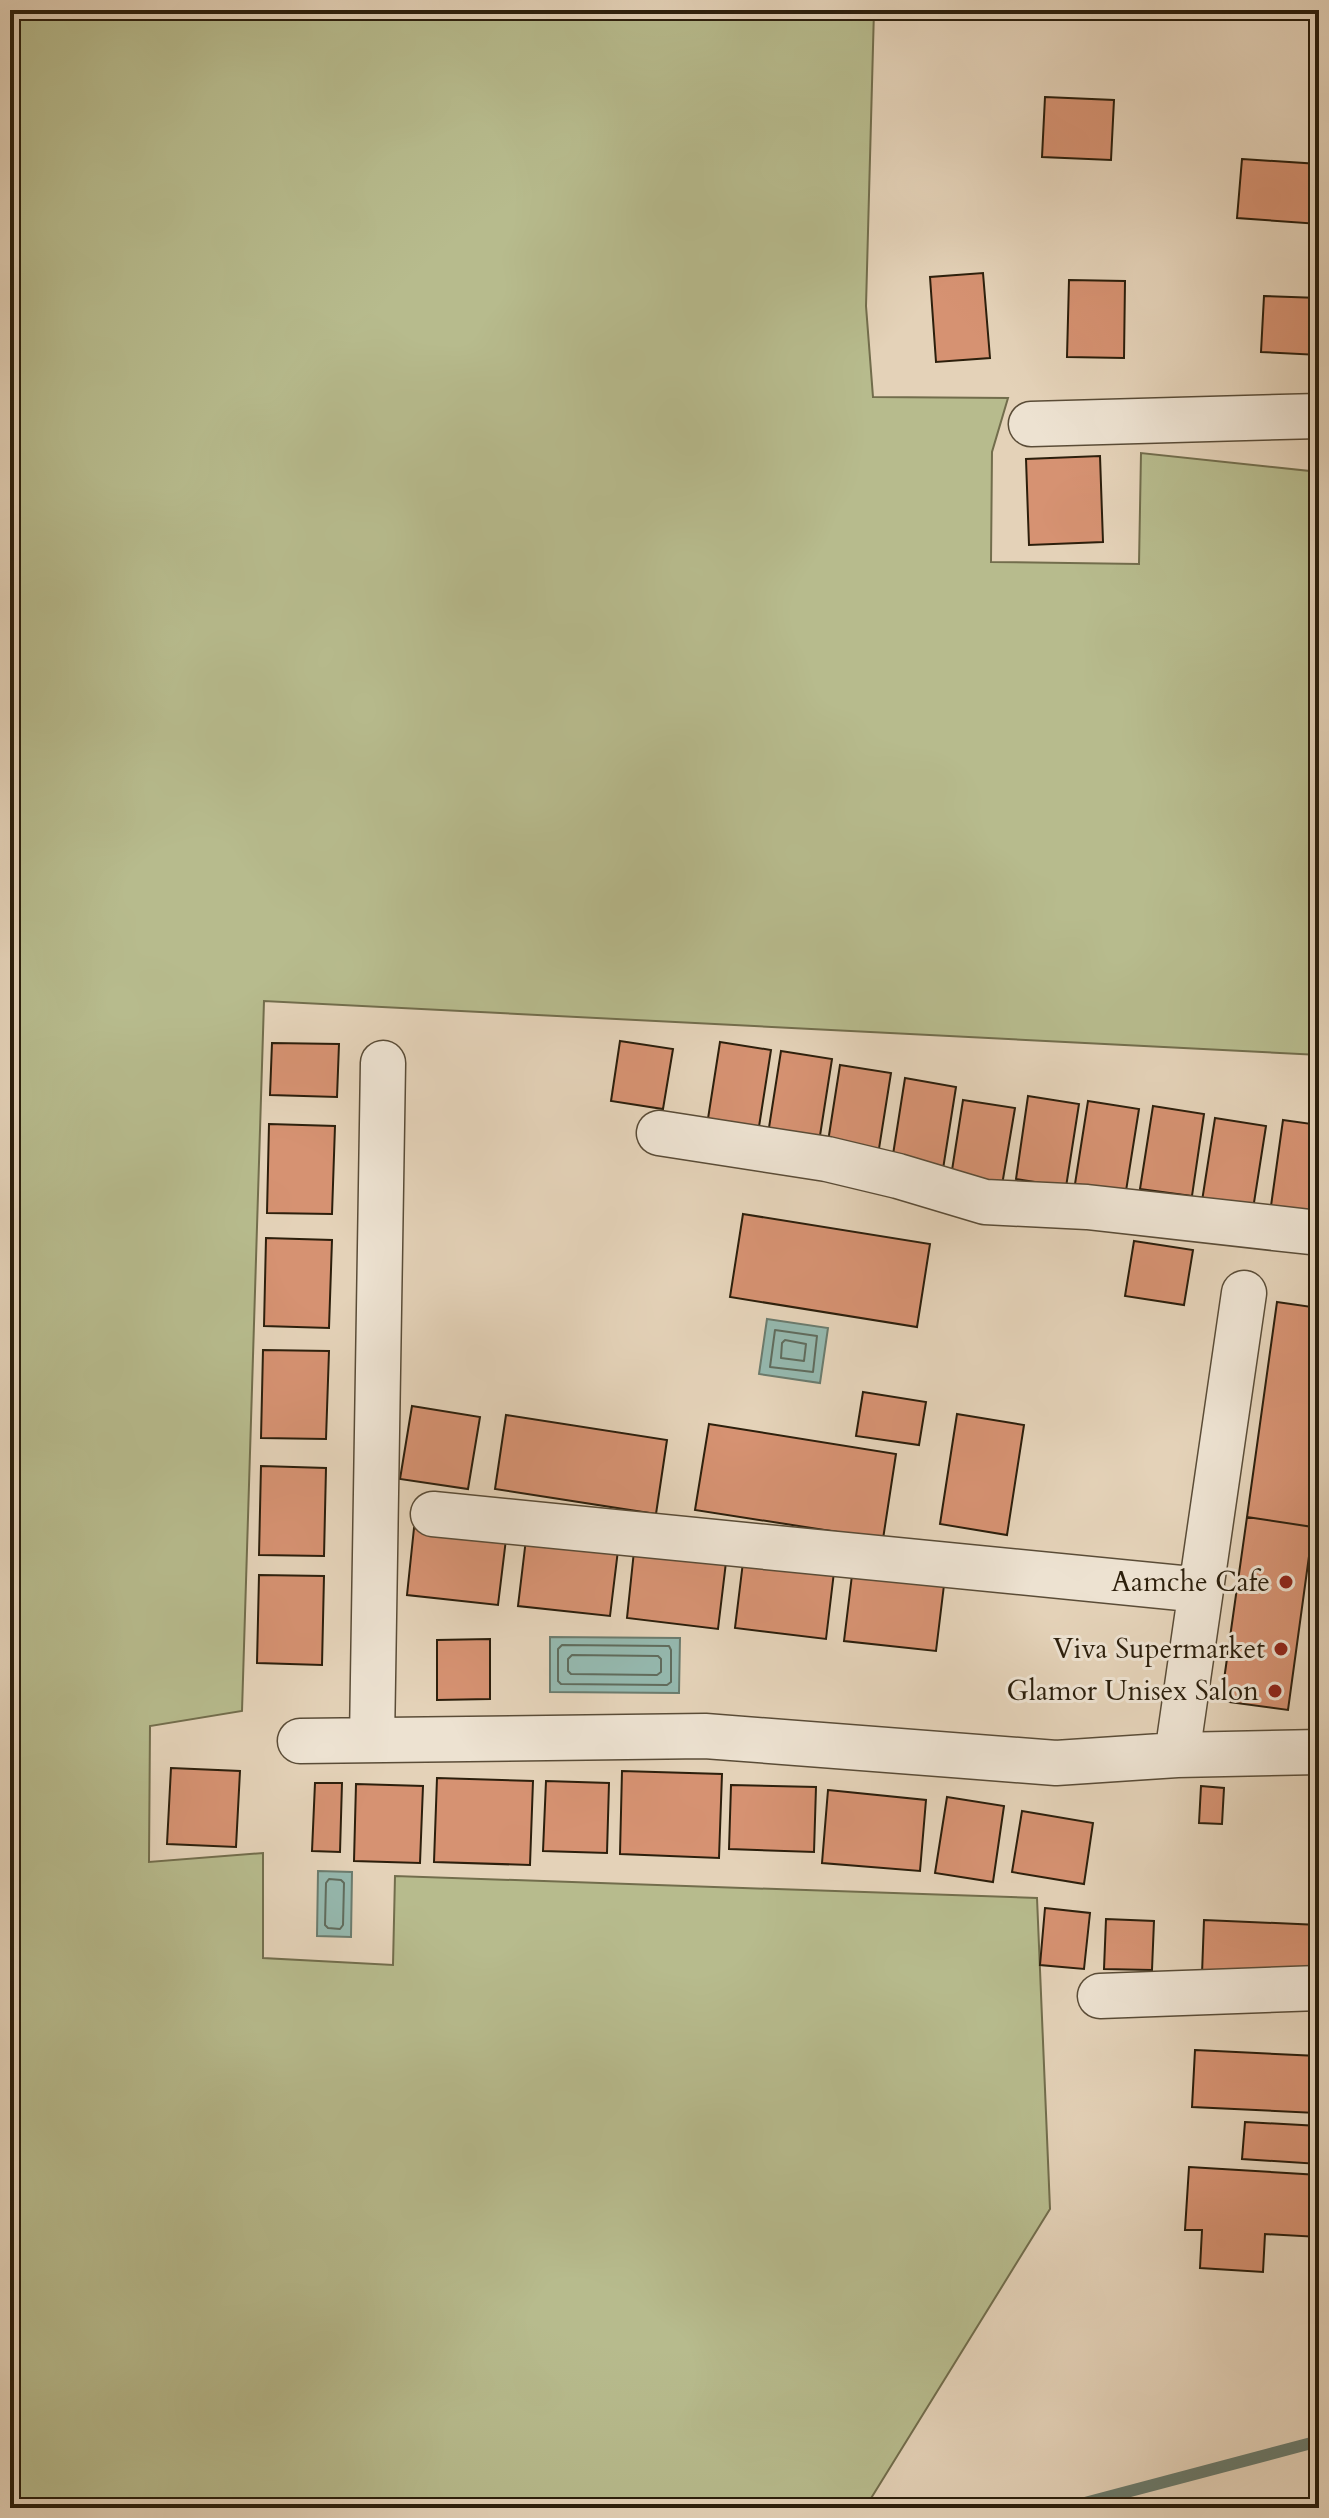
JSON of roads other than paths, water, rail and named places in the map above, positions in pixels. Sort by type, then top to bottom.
[{"type":"street","points":[[1031,424],[1319,416]]},
{"type":"street","points":[[372,1740],[383,1063]]},
{"type":"street","points":[[659,1133],[827,1159],[985,1202],[1087,1207],[1319,1233]]},
{"type":"street","points":[[1177,1755],[1244,1293]]},
{"type":"street","points":[[433,1514],[1201,1590]]},
{"type":"street","points":[[300,1741],[705,1736],[1056,1763],[1177,1755],[1319,1752]]},
{"type":"street","points":[[1100,1996],[1319,1988]]},
{"type":"water","points":[[767,1319],[828,1328],[820,1383],[759,1374]]},
{"type":"water","points":[[550,1637],[680,1638],[679,1693],[550,1692]]},
{"type":"water","points":[[318,1871],[352,1872],[351,1937],[317,1936]]},
{"type":"waterway","points":[[1066,2508],[1319,2441]]},
{"type":"place","name":"Aamche Cafe","points":[[1286,1582]]},
{"type":"place","name":"Viva Supermarket","points":[[1281,1649]]},
{"type":"place","name":"Glamor Unisex Salon","points":[[1275,1691]]}]
